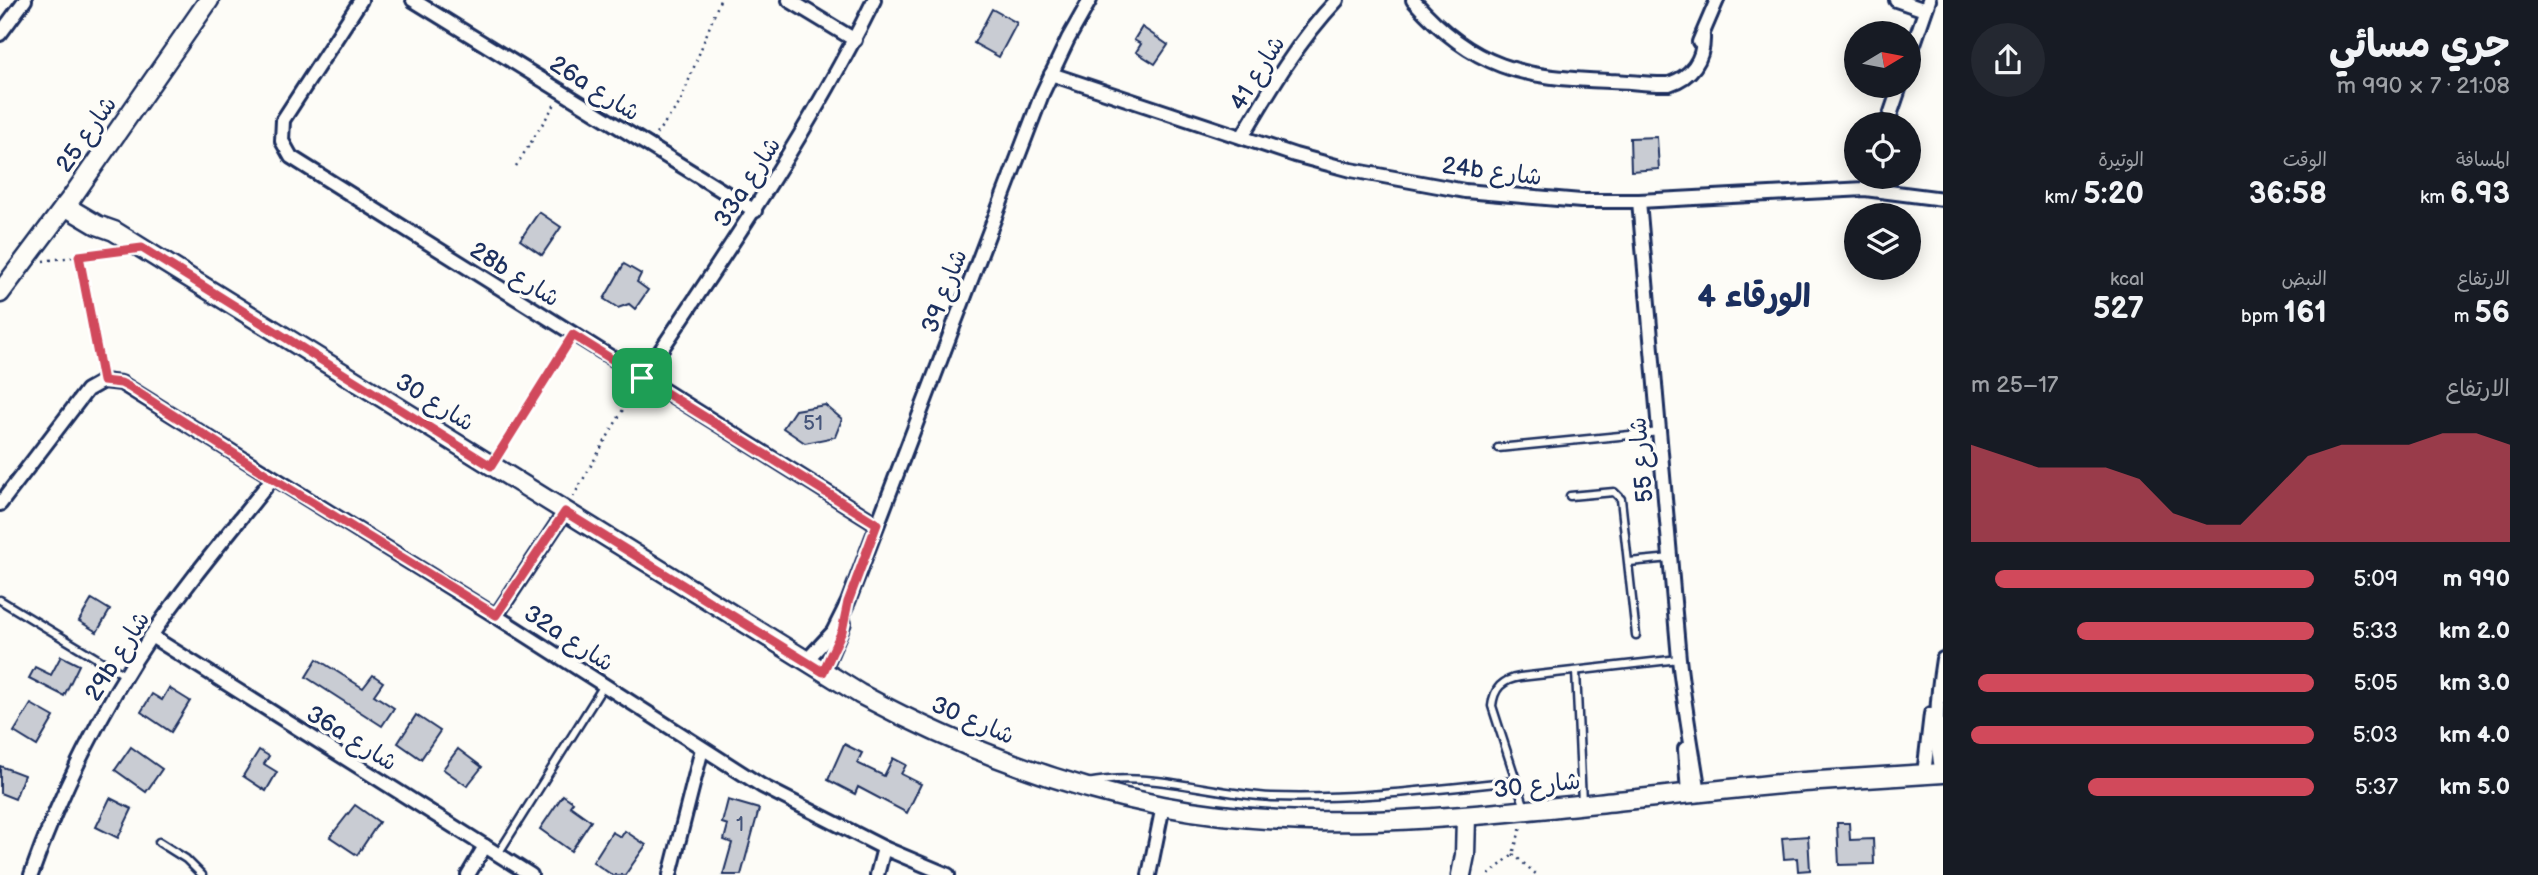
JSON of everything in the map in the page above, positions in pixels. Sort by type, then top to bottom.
[{"type":"street","points":[[0,34],[25,0]]},
{"type":"street","name":"شارع 25","points":[[0,293],[209,0]]},
{"type":"street","name":"28b شارع","points":[[362,0],[287,110],[281,130],[282,141],[291,157],[877,524]]},
{"type":"street","name":"26a شارع","points":[[414,0],[755,211]]},
{"type":"street","points":[[789,0],[855,40]]},
{"type":"street","name":"33a شارع","points":[[642,378],[755,211],[823,98],[874,0]]},
{"type":"street","name":"شارع 39","points":[[806,662],[833,632],[848,602],[1051,74],[1090,0]]},
{"type":"street","name":"شارع 41","points":[[1242,137],[1289,59],[1315,23],[1337,0]]},
{"type":"street","points":[[1413,0],[1429,19],[1459,43],[1493,63],[1517,71],[1567,79],[1647,82],[1681,70],[1692,58],[1717,0]]},
{"type":"street","points":[[1896,0],[1927,5]]},
{"type":"street","name":"24b شارع","points":[[1051,74],[1351,170],[1431,185],[1523,197],[1639,201],[1844,185]]},
{"type":"street","name":"24b شارع","points":[[1894,189],[1943,200]]},
{"type":"street","name":"شارع 30","points":[[68,201],[102,217],[114,231],[823,672],[901,716],[943,736],[1075,785],[1163,806],[1246,817],[1371,822],[1461,818],[1802,782],[1936,773]]},
{"type":"street","name":"شارع 55","points":[[1639,201],[1685,714],[1684,731],[1693,794]]},
{"type":"street","points":[[0,503],[81,397],[87,390],[103,381]]},
{"type":"street","name":"32a شارع","points":[[103,381],[129,387],[774,792],[884,848],[948,875]]},
{"type":"street","name":"29b شارع","points":[[31,875],[47,827],[90,740],[150,636],[272,478]]},
{"type":"street","points":[[496,615],[565,512]]},
{"type":"street","name":"شارع 39","points":[[823,672],[842,631],[848,602]]},
{"type":"street","name":"36a شارع","points":[[150,636],[531,875]]},
{"type":"street","points":[[1936,773],[1929,724],[1943,659]]},
{"type":"street","points":[[670,875],[702,749]]},
{"type":"street","points":[[1149,875],[1163,806]]},
{"type":"street","points":[[1461,818],[1465,855],[1461,873]]},
{"type":"street","points":[[468,875],[485,846]]},
{"type":"street","points":[[877,875],[884,848]]},
{"type":"lane","points":[[1498,448],[1660,432]]},
{"type":"lane","points":[[1570,496],[1608,492],[1618,494],[1623,504],[1636,635]]},
{"type":"lane","points":[[1629,562],[1671,558]]},
{"type":"lane","points":[[0,600],[126,676]]},
{"type":"lane","points":[[1526,811],[1492,706],[1493,695],[1500,685],[1509,679],[1679,659]]},
{"type":"lane","points":[[1576,671],[1582,805]]},
{"type":"lane","points":[[498,854],[604,685]]},
{"type":"lane","points":[[1075,785],[1104,779],[1133,778],[1163,780],[1229,793],[1306,798],[1345,797],[1517,781]]},
{"type":"lane","points":[[159,842],[186,859],[202,875]]},
{"type":"path","points":[[648,145],[680,103],[720,0]]},
{"type":"path","points":[[516,166],[563,92]]},
{"type":"path","points":[[22,264],[117,251]]},
{"type":"path","points":[[79,256],[103,381]]},
{"type":"path","points":[[491,466],[573,335]]},
{"type":"path","points":[[565,512],[642,378]]},
{"type":"path","points":[[1489,875],[1513,853],[1526,811]]},
{"type":"path","points":[[1513,853],[1537,875]]},
{"type":"building","points":[[992,9],[1017,23],[999,57],[974,43]]},
{"type":"building","points":[[1142,27],[1168,45],[1155,64],[1136,52],[1141,44],[1134,40]]},
{"type":"building","points":[[1657,137],[1659,169],[1631,171],[1630,138]]},
{"type":"building","points":[[539,212],[561,227],[542,255],[520,240]]},
{"type":"building","points":[[624,264],[641,274],[637,282],[648,290],[635,309],[629,304],[618,308],[604,299]]},
{"type":"building","points":[[825,405],[842,419],[835,437],[805,443],[783,428],[795,410]]},
{"type":"building","points":[[92,599],[110,610],[97,632],[79,621]]},
{"type":"building","points":[[61,656],[79,665],[64,696],[29,678],[35,667],[51,675]]},
{"type":"building","points":[[317,659],[363,688],[373,675],[383,682],[374,695],[394,708],[382,726],[306,677]]},
{"type":"building","points":[[169,688],[190,701],[171,732],[141,712],[152,694],[162,700]]},
{"type":"building","points":[[31,704],[54,717],[37,746],[14,732]]},
{"type":"building","points":[[416,715],[440,731],[421,759],[398,743]]},
{"type":"building","points":[[844,744],[862,753],[857,763],[884,776],[893,758],[906,765],[901,774],[921,784],[907,813],[858,787],[855,794],[828,780]]},
{"type":"building","points":[[131,747],[162,769],[146,792],[115,770]]},
{"type":"building","points":[[458,749],[482,767],[467,786],[443,769]]},
{"type":"building","points":[[259,750],[269,756],[264,764],[277,772],[266,791],[243,776]]},
{"type":"building","points":[[0,766],[24,775],[15,799],[0,793]]},
{"type":"building","points":[[563,795],[573,802],[570,806],[591,821],[571,851],[540,829]]},
{"type":"building","points":[[110,798],[132,809],[118,838],[96,827]]},
{"type":"building","points":[[728,800],[759,809],[741,875],[723,875],[732,843],[724,840],[728,825],[722,823]]},
{"type":"building","points":[[355,805],[379,822],[357,855],[330,837]]},
{"type":"building","points":[[1837,823],[1849,823],[1850,840],[1873,839],[1874,864],[1839,865]]},
{"type":"building","points":[[625,831],[646,845],[625,875],[612,875],[593,862],[612,832],[621,837]]},
{"type":"building","points":[[1808,836],[1810,870],[1798,871],[1797,858],[1784,859],[1782,838]]},
{"type":"district","name":"الورقاء 4","points":[[1754,296]]},
{"type":"route","points":[[142,248],[491,466],[573,335],[642,378],[877,524],[848,602],[842,631],[823,672],[565,512],[496,615],[129,387],[103,381],[79,256],[142,248]]}]
